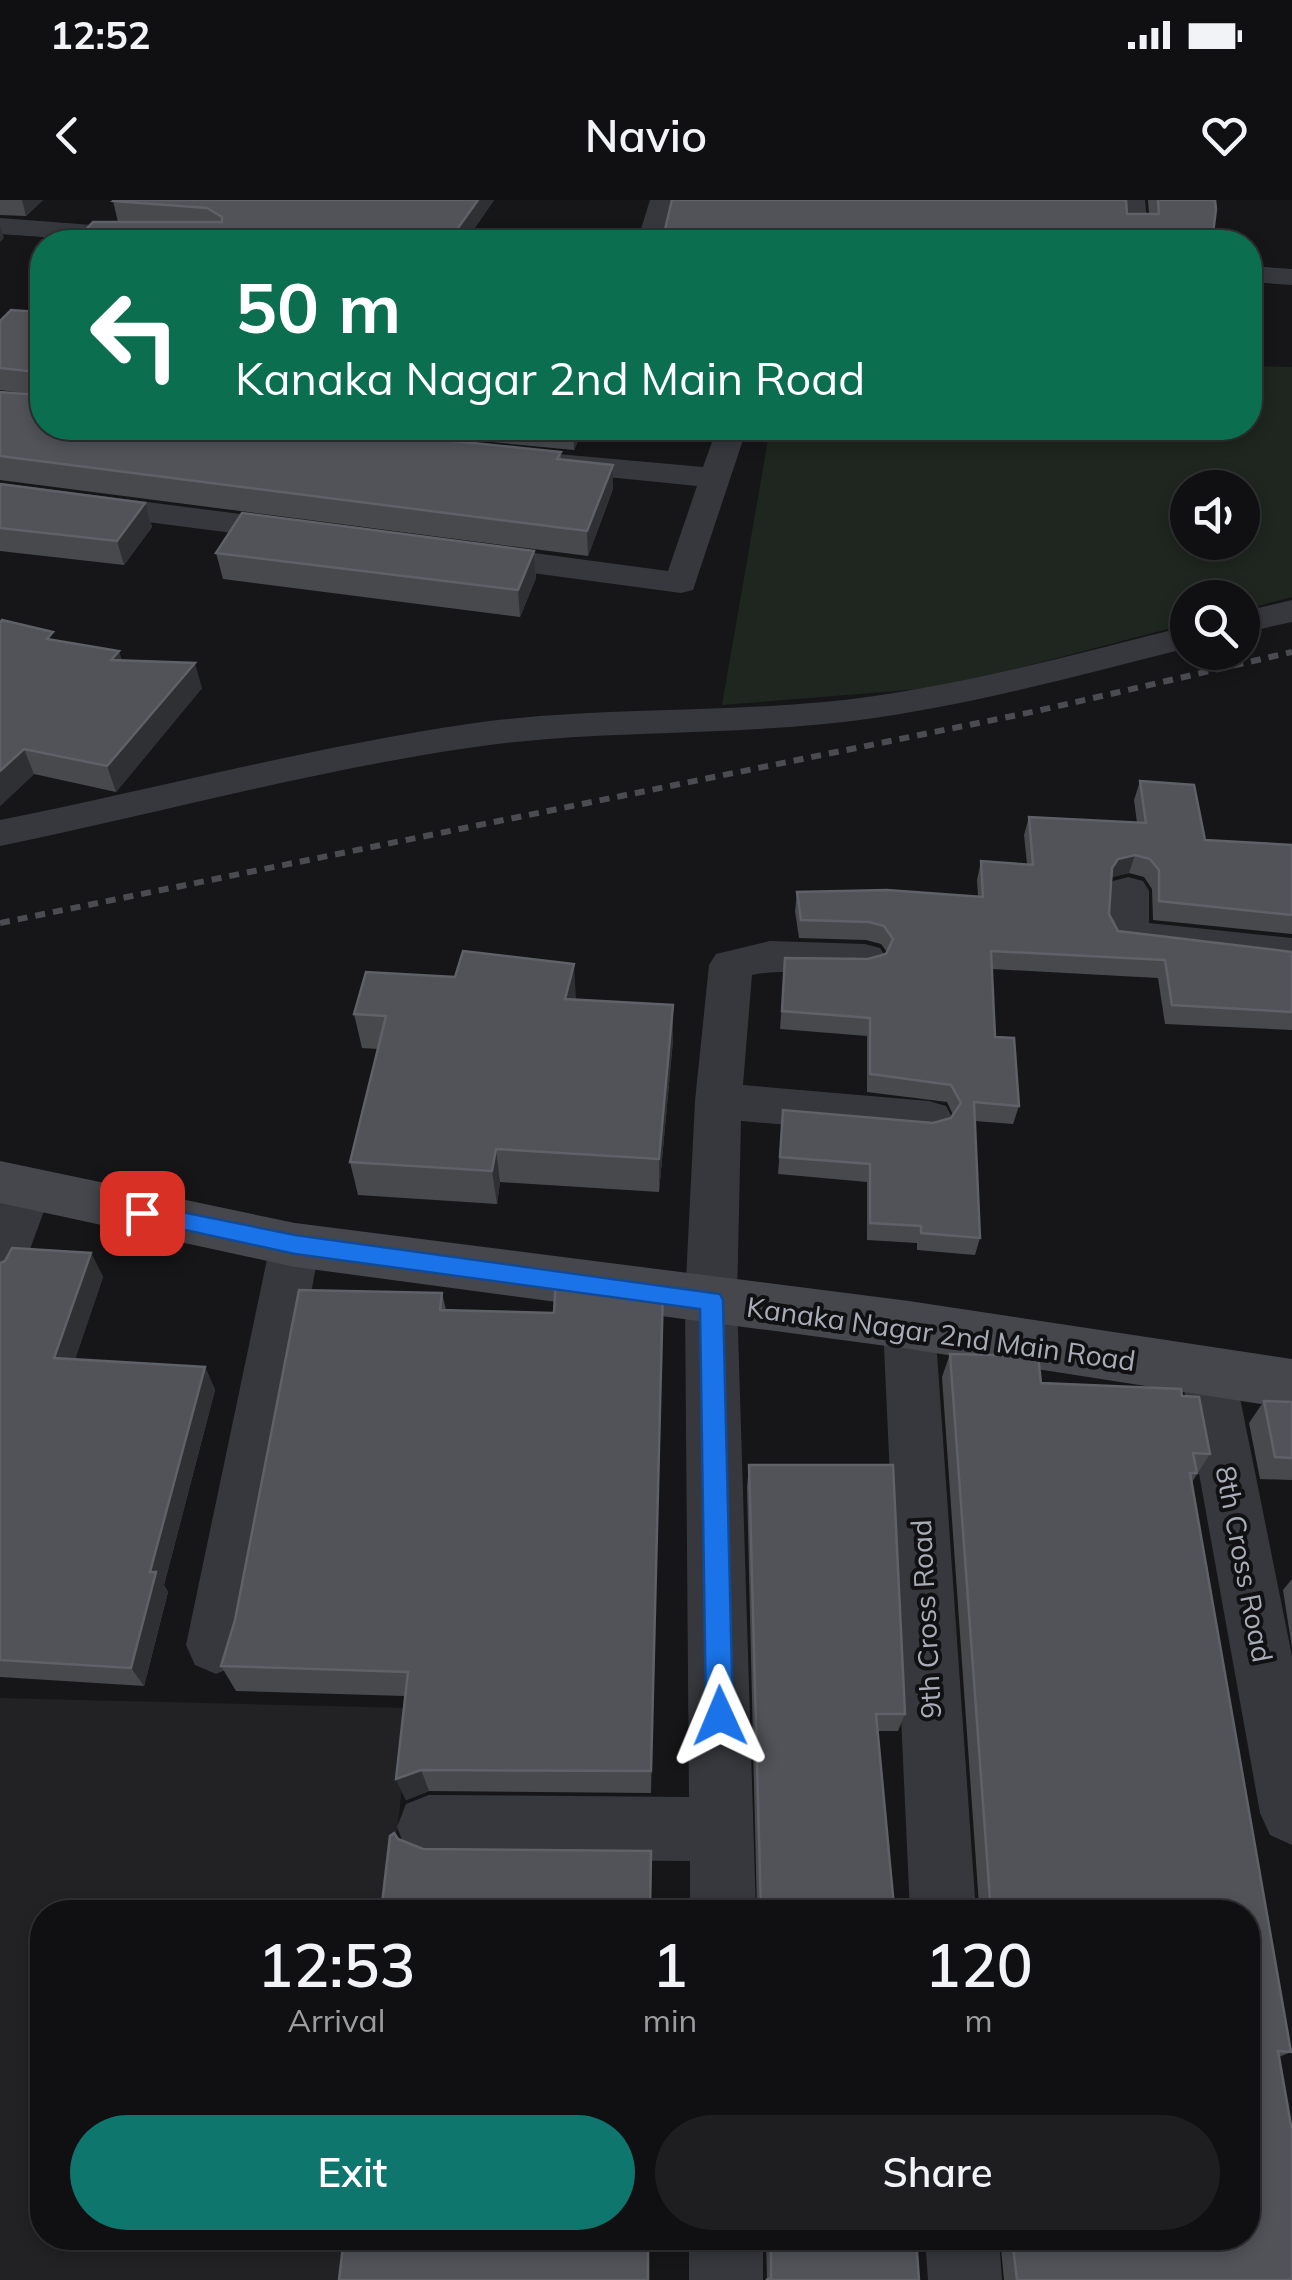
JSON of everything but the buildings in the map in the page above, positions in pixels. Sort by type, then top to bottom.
[{"type":"main road","name":"Kanaka Nagar 2nd Main Road","points":[[14,1185],[295,1244],[909,1325],[1292,1384]]},
{"type":"street","points":[[1132,200],[1135,230]]},
{"type":"street","points":[[651,230],[655,201]]},
{"type":"street","points":[[0,226],[53,230]]},
{"type":"street","points":[[1262,275],[1292,277]]},
{"type":"street","points":[[436,550],[682,583],[728,440]]},
{"type":"street","points":[[525,460],[717,478]]},
{"type":"street","points":[[0,492],[338,537]]},
{"type":"street","points":[[1260,619],[1292,611]]},
{"type":"street","points":[[0,833],[466,736],[549,727],[752,719],[885,704],[1170,640]]},
{"type":"street","points":[[0,817],[74,802],[119,808]]},
{"type":"street","points":[[1128,891],[1127,936],[1292,953]]},
{"type":"street","points":[[723,1900],[711,1300],[718,1101],[731,964],[770,956],[865,959]]},
{"type":"street","points":[[718,1101],[929,1119]]},
{"type":"street","points":[[0,1267],[14,1185]]},
{"type":"street","points":[[216,1644],[295,1244]]},
{"type":"street","name":"9th Cross Road","points":[[909,1325],[942,1900]]},
{"type":"street","name":"8th Cross Road","points":[[1208,1373],[1292,1813]]},
{"type":"street","points":[[429,1827],[722,1829]]},
{"type":"street","points":[[726,2250],[726,2280]]},
{"type":"street","points":[[963,2250],[964,2280]]},
{"type":"shaded area","points":[[1262,366],[1292,367],[1292,597],[1260,605],[1260,580],[1170,580],[1170,628],[946,687],[722,705],[768,440],[1262,440]]},
{"type":"shaded area","points":[[0,1698],[411,1708],[389,1900],[30,1900],[30,2250],[350,2250],[346,2280],[0,2280]]},
{"type":"railway","points":[[0,923],[1037,711],[1292,652]]},
{"type":"route","points":[[142,1213],[295,1244],[711,1300],[720,1716]]}]
